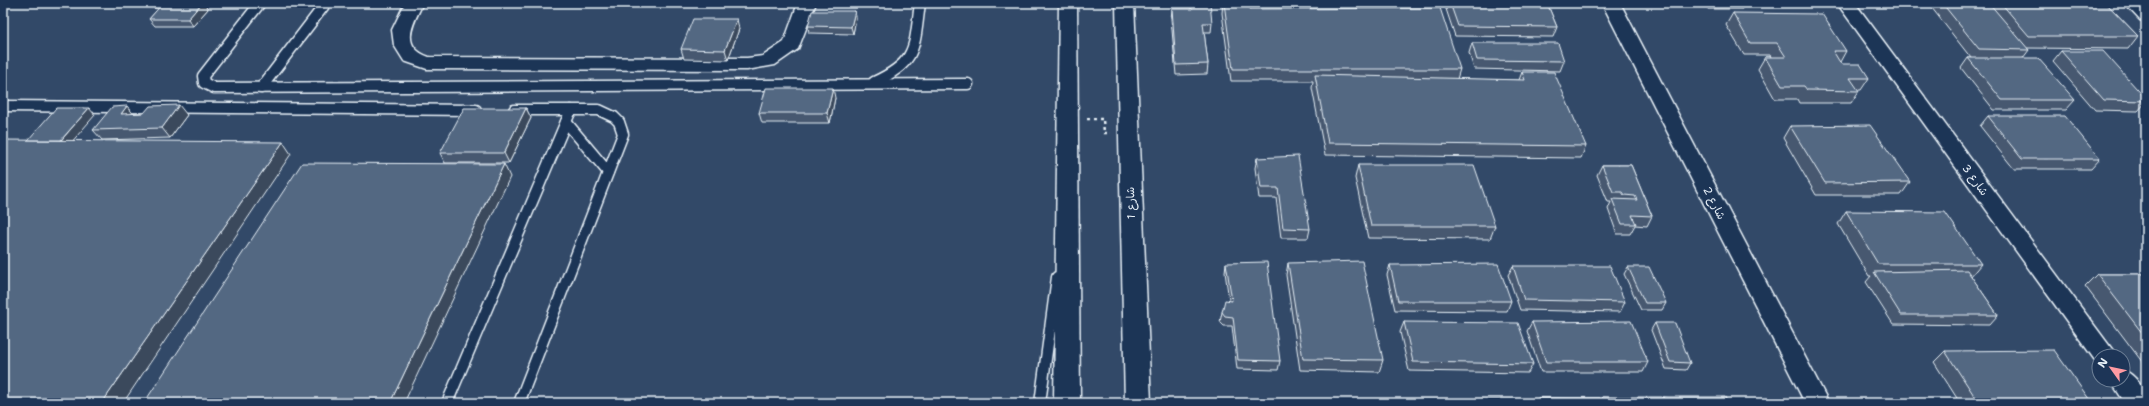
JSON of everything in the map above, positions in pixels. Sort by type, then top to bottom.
[{"type":"street","points":[[414,3],[401,30],[403,45],[411,57],[427,63],[747,64],[768,61],[792,45],[807,3]]},
{"type":"street","points":[[1067,403],[1068,3]]},
{"type":"street","name":"شارع 1","points":[[1125,3],[1138,403]]},
{"type":"street","name":"شارع 2","points":[[1611,3],[1817,403]]},
{"type":"street","name":"شارع 3","points":[[1846,3],[2098,348]]},
{"type":"street","points":[[2133,3],[2146,16]]},
{"type":"street","points":[[2128,388],[2139,403]]},
{"type":"lane","points":[[260,3],[203,76],[204,83],[214,88],[968,84]]},
{"type":"lane","points":[[261,88],[326,3]]},
{"type":"lane","points":[[868,85],[892,75],[904,67],[912,57],[920,3]]},
{"type":"lane","points":[[3,106],[483,110]]},
{"type":"lane","points":[[507,110],[599,110],[608,113],[619,122],[623,134],[519,403]]},
{"type":"lane","points":[[447,403],[571,110]]},
{"type":"lane","points":[[566,122],[608,172]]},
{"type":"lane","points":[[1040,403],[1068,200]]},
{"type":"path","points":[[1068,119],[1103,119],[1104,133],[1129,132]]},
{"type":"shaded area","points":[[3,3],[2146,3],[2146,403],[3,403]]},
{"type":"building","points":[[163,3],[202,3],[188,19],[149,19]]},
{"type":"building","points":[[1191,3],[1210,3],[1212,23],[1203,23],[1208,64],[1176,65],[1172,9],[1192,9]]},
{"type":"building","points":[[1224,3],[1249,3],[1250,9],[1440,8],[1460,69],[1233,69]]},
{"type":"building","points":[[1450,3],[1547,3],[1557,27],[1458,26]]},
{"type":"building","points":[[1942,3],[1989,3],[2029,50],[1979,49]]},
{"type":"building","points":[[2001,3],[2106,3],[2138,36],[2029,36]]},
{"type":"building","points":[[812,11],[855,11],[851,27],[808,26]]},
{"type":"building","points":[[1733,13],[1822,14],[1846,51],[1833,51],[1841,64],[1860,64],[1869,78],[1850,78],[1859,91],[1807,90],[1804,86],[1782,86],[1765,57],[1786,57],[1777,43],[1750,43]]},
{"type":"building","points":[[693,19],[737,19],[725,50],[681,49]]},
{"type":"building","points":[[1472,43],[1558,43],[1564,61],[1477,60]]},
{"type":"building","points":[[2061,51],[2103,51],[2146,99],[2146,101],[2104,100]]},
{"type":"building","points":[[1968,58],[2038,58],[2075,100],[2002,100]]},
{"type":"building","points":[[1522,72],[1554,72],[1586,146],[1328,143],[1315,75],[1525,80]]},
{"type":"building","points":[[766,88],[833,88],[827,113],[759,113]]},
{"type":"building","points":[[179,105],[162,128],[93,130],[112,107],[127,106],[121,114],[144,113],[150,106]]},
{"type":"building","points":[[56,108],[89,108],[61,140],[28,140]]},
{"type":"building","points":[[464,108],[526,108],[504,153],[440,153]]},
{"type":"building","points":[[1988,116],[2065,116],[2100,159],[2022,159]]},
{"type":"building","points":[[1870,125],[1910,182],[1825,183],[1790,126]]},
{"type":"building","points":[[3,140],[283,142],[102,403],[3,403]]},
{"type":"building","points":[[1298,156],[1310,229],[1283,228],[1278,188],[1261,188],[1257,158]]},
{"type":"building","points":[[302,163],[504,164],[390,403],[144,403]]},
{"type":"building","points":[[1358,165],[1474,165],[1495,226],[1371,226]]},
{"type":"building","points":[[1602,165],[1631,165],[1652,216],[1632,215],[1636,224],[1622,224],[1612,199],[1637,200],[1635,196],[1624,195],[1622,192],[1613,192]]},
{"type":"building","points":[[1846,211],[1945,212],[1981,264],[1878,264]]},
{"type":"building","points":[[1362,261],[1383,360],[1303,359],[1288,263]]},
{"type":"building","points":[[1267,262],[1280,361],[1238,360],[1233,317],[1225,316],[1222,312],[1225,300],[1232,301],[1226,263]]},
{"type":"building","points":[[1498,264],[1511,301],[1398,301],[1390,265]]},
{"type":"building","points":[[1513,266],[1610,266],[1625,302],[1524,300]]},
{"type":"building","points":[[1628,267],[1649,267],[1666,303],[1645,303]]},
{"type":"building","points":[[1967,270],[1998,315],[1901,315],[1874,272]]},
{"type":"building","points":[[2097,274],[2146,274],[2146,338]]},
{"type":"building","points":[[1631,321],[1648,362],[1546,362],[1532,322]]},
{"type":"building","points":[[1404,322],[1518,323],[1533,364],[1413,362]]},
{"type":"building","points":[[1655,323],[1675,323],[1690,363],[1670,362]]},
{"type":"building","points":[[2054,350],[2092,403],[1979,403],[1945,351]]},
{"type":"building","points":[[1602,397],[1662,397],[1664,403],[1604,403]]},
{"type":"building","points":[[1663,397],[1725,397],[1728,403],[1666,403]]},
{"type":"building","points":[[1538,398],[1600,398],[1602,403],[1540,403]]},
{"type":"building","points":[[1410,400],[1524,400],[1525,403],[1410,403]]}]
